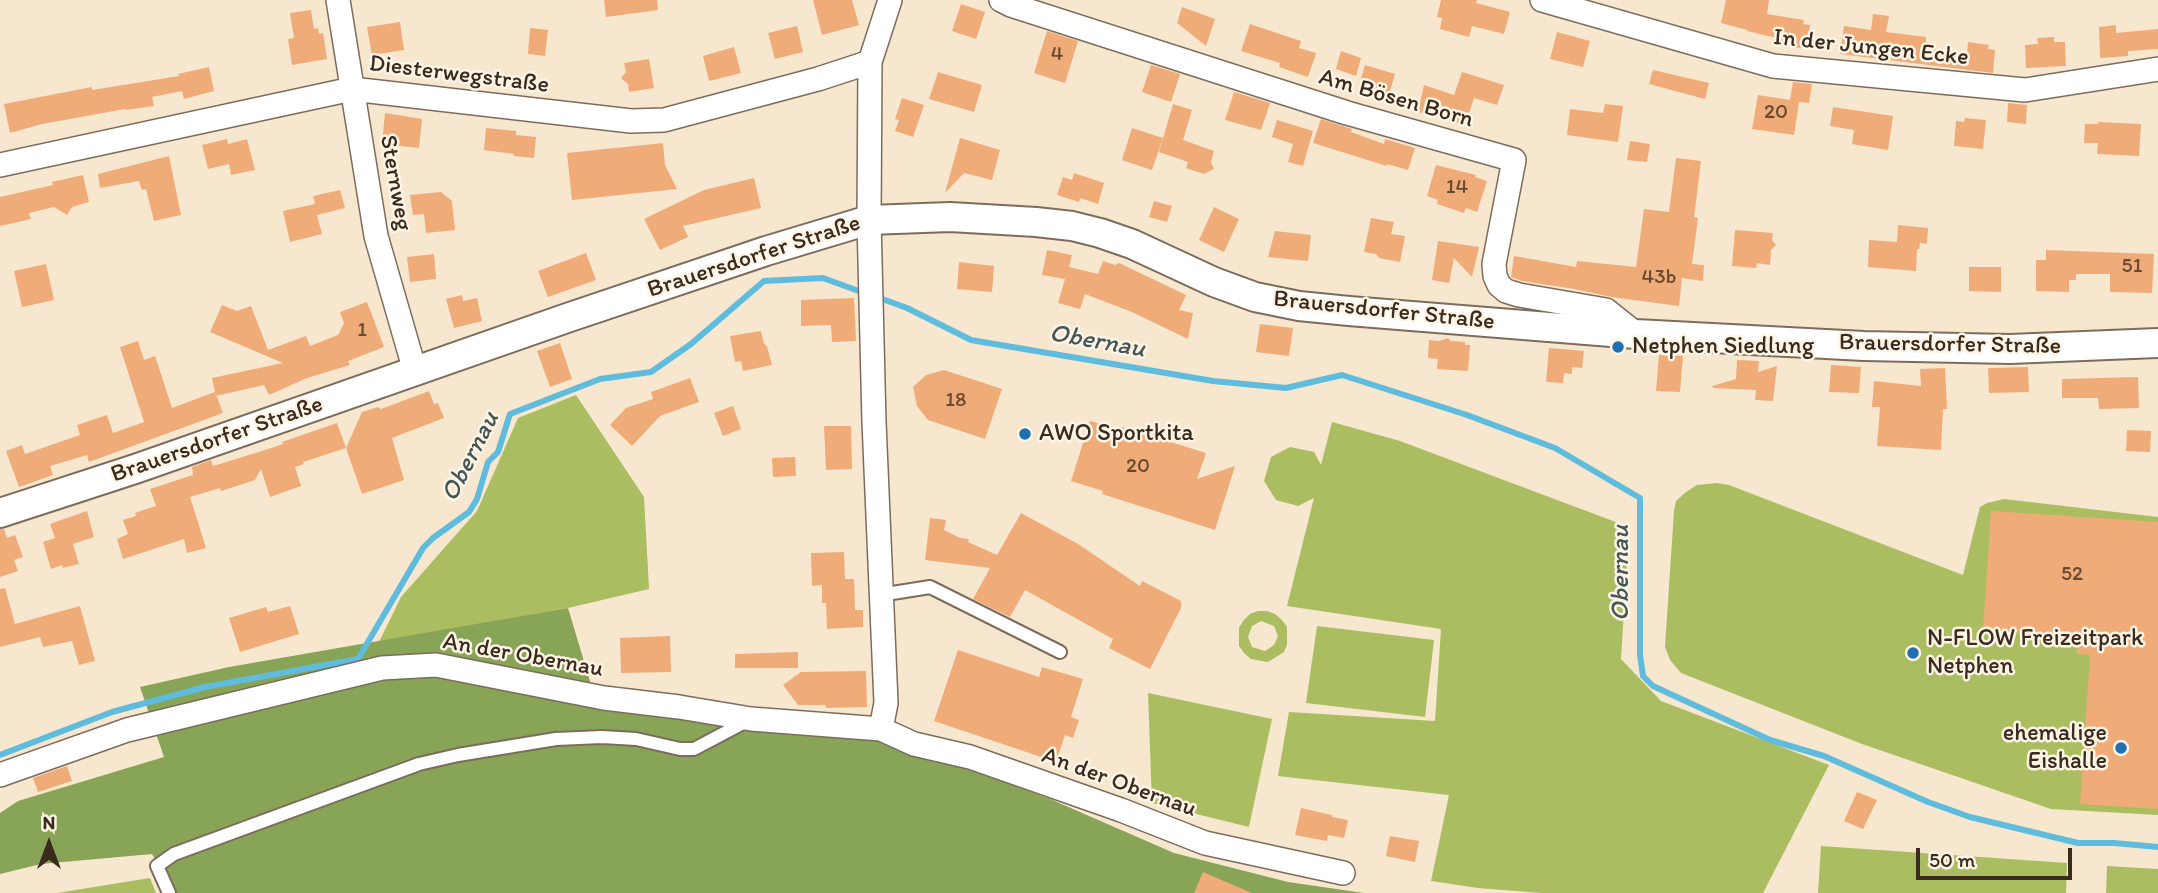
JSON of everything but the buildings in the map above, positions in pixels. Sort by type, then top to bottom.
[{"type":"street","name":"Sternweg","points":[[338,0],[376,236],[415,371]]},
{"type":"street","points":[[881,729],[886,703],[871,309],[870,62],[890,0]]},
{"type":"street","name":"Am Bösen Born","points":[[1001,0],[1346,113],[1514,160],[1494,264],[1499,285],[1506,291],[1519,295],[1606,310],[1636,334]]},
{"type":"street","name":"In der Jungen Ecke","points":[[1542,0],[1773,66],[2025,90],[2158,69]]},
{"type":"street","name":"Diesterwegstraße","points":[[0,165],[352,89],[631,121],[664,120],[818,79],[870,62]]},
{"type":"street","name":"Brauersdorfer Straße","points":[[0,513],[148,465],[766,251],[869,220],[950,217],[1072,226],[1132,244],[1214,282],[1245,293],[1299,306],[1636,334],[1864,346],[1996,348],[2158,343]]},
{"type":"street","name":"An der Obernau","points":[[0,775],[127,730],[382,668],[436,664],[604,698],[751,719],[881,729],[914,744],[970,757],[1046,783],[1205,843],[1343,873]]},
{"type":"lane","points":[[880,595],[930,587],[1060,652]]},
{"type":"lane","points":[[169,893],[157,866],[174,854],[419,764],[556,739],[636,739],[680,749],[694,749],[751,719]]},
{"type":"green space","points":[[576,395],[644,497],[649,589],[568,608],[379,642],[401,597],[477,511],[518,418]]},
{"type":"green space","points":[[1332,422],[1400,441],[1629,527],[1621,659],[1661,701],[1829,765],[1763,893],[1541,893],[1431,881],[1449,795],[1278,776],[1289,712],[1435,721],[1441,629],[1287,606],[1314,498],[1298,506],[1276,500],[1264,481],[1271,457],[1290,447],[1314,452],[1321,465]]},
{"type":"green space","name":"N-FLOW Freizeitpark Netphen","points":[[1697,485],[1729,485],[1963,575],[1980,507],[1987,503],[2004,499],[2158,517],[2158,815],[2051,809],[1862,744],[1681,673],[1670,660],[1665,647],[1674,511],[1676,501],[1686,492]]},
{"type":"green space","points":[[568,608],[592,688],[874,734],[1050,799],[1174,853],[1288,882],[1364,893],[175,893],[152,854],[41,864],[0,874],[0,813],[18,801],[164,757],[140,687],[229,667]]},
{"type":"green space","points":[[1267,611],[1275,614],[1287,627],[1287,645],[1284,652],[1268,662],[1251,659],[1239,646],[1239,628],[1250,614]],"holes":[[[1261,621],[1274,626],[1278,636],[1274,645],[1265,651],[1252,647],[1248,637],[1252,626]]]},
{"type":"green space","points":[[1317,626],[1434,640],[1425,717],[1306,703]]},
{"type":"green space","points":[[1148,693],[1272,719],[1249,827],[1152,803]]},
{"type":"green space","points":[[1821,846],[2067,863],[2066,893],[1818,893]]},
{"type":"green space","points":[[2107,866],[2158,869],[2158,893],[2106,893]]},
{"type":"green space","points":[[150,878],[156,893],[57,893]]},
{"type":"waterway","name":"Obernau","points":[[0,755],[112,712],[205,687],[358,659],[423,548],[469,512],[477,499],[488,462],[498,452],[510,414],[600,379],[651,372],[691,344],[764,281],[823,278],[867,294]]},
{"type":"waterway","name":"Obernau","points":[[877,297],[907,308],[971,340],[1213,381],[1286,388],[1342,375],[1467,415],[1555,448],[1640,498],[1640,655],[1643,676],[1653,686],[1770,740],[1824,756],[1928,802],[1970,817],[2078,843],[2158,847]]},
{"type":"place","name":"Netphen Siedlung","points":[[1618,347]]},
{"type":"place","name":"AWO Sportkita","points":[[1025,434]]},
{"type":"place","name":"N-FLOW Freizeitpark Netphen","points":[[1913,653]]},
{"type":"place","name":"ehemalige Eishalle","points":[[2121,748]]}]
